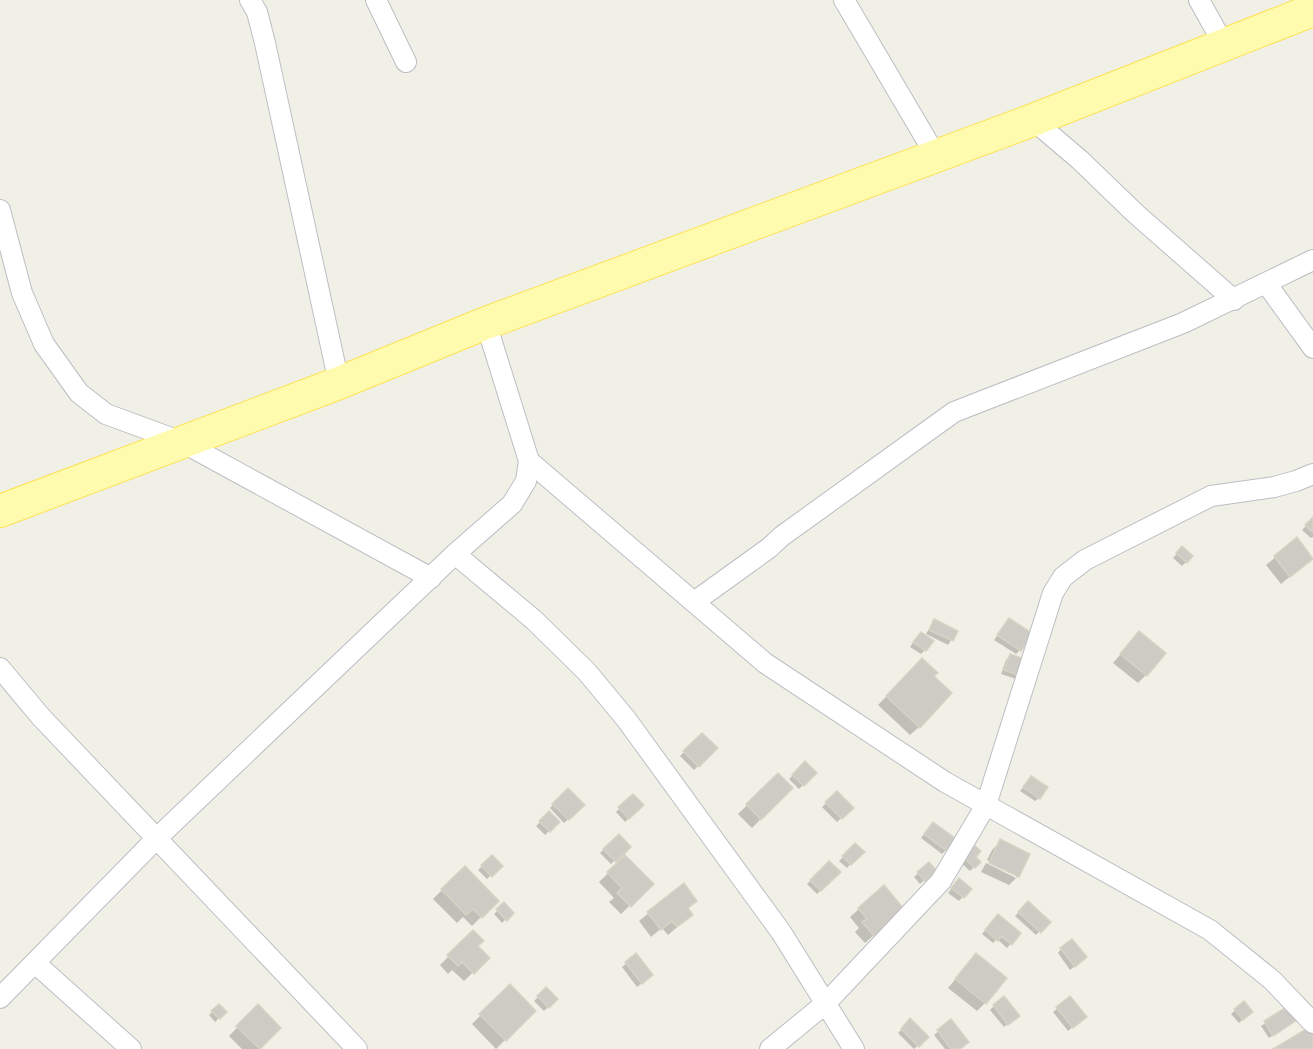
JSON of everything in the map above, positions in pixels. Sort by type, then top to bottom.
[{"type":"main road","points":[[0,511],[339,383],[486,323],[1033,120],[1313,10]]},
{"type":"street","points":[[250,0],[257,12],[265,43],[339,383]]},
{"type":"street","points":[[376,0],[406,62]]},
{"type":"street","points":[[844,0],[936,156]]},
{"type":"street","points":[[1199,0],[1224,45]]},
{"type":"street","points":[[1033,120],[1234,300]]},
{"type":"street","points":[[0,210],[22,293],[44,344],[79,393],[106,414],[182,442],[431,578]]},
{"type":"street","points":[[694,602],[954,412],[1183,323],[1313,260]]},
{"type":"street","points":[[1266,283],[1313,348]]},
{"type":"street","points":[[0,998],[157,838],[455,554],[512,504],[526,481],[529,461],[486,323]]},
{"type":"street","points":[[529,461],[765,663],[945,782],[1210,930],[1272,980],[1313,1023]]},
{"type":"street","points":[[770,1049],[826,1004],[941,881],[986,805],[1053,593],[1063,577],[1085,560],[1211,496],[1274,487],[1313,474]]},
{"type":"street","points":[[455,554],[534,620],[594,680],[626,719],[781,932],[854,1049]]},
{"type":"street","points":[[0,668],[41,717],[357,1049]]},
{"type":"street","points":[[35,963],[131,1049]]},
{"type":"building","points":[[1313,517],[1313,533],[1305,525]]},
{"type":"building","points":[[1297,537],[1313,559],[1290,577],[1274,556]]},
{"type":"building","points":[[1182,546],[1193,556],[1187,563],[1176,553]]},
{"type":"building","points":[[1009,618],[1033,634],[1021,651],[997,635]]},
{"type":"building","points":[[934,619],[958,631],[953,641],[929,630]]},
{"type":"building","points":[[1139,631],[1166,653],[1147,676],[1120,654]]},
{"type":"building","points":[[921,632],[934,641],[926,651],[913,642]]},
{"type":"building","points":[[1010,654],[1027,660],[1021,676],[1004,670]]},
{"type":"building","points":[[922,658],[938,673],[934,676],[952,693],[920,728],[886,696]]},
{"type":"building","points":[[702,733],[718,748],[699,767],[683,751]]},
{"type":"building","points":[[805,761],[817,773],[804,786],[792,775]]},
{"type":"building","points":[[778,773],[793,788],[761,820],[746,804]]},
{"type":"building","points":[[1031,776],[1048,787],[1040,799],[1023,787]]},
{"type":"building","points":[[568,788],[585,805],[569,820],[552,804]]},
{"type":"building","points":[[837,791],[854,808],[842,819],[825,802]]},
{"type":"building","points":[[633,794],[644,805],[629,819],[618,807]]},
{"type":"building","points":[[549,811],[560,822],[550,832],[539,821]]},
{"type":"building","points":[[933,822],[956,839],[947,851],[924,834]]},
{"type":"building","points":[[619,834],[631,847],[616,862],[603,849]]},
{"type":"building","points":[[1000,839],[1030,854],[1019,877],[989,863]]},
{"type":"building","points":[[855,843],[865,852],[851,865],[842,856]]},
{"type":"building","points":[[973,844],[981,851],[976,857],[981,862],[975,868],[963,857]]},
{"type":"building","points":[[492,855],[503,866],[492,877],[481,865]]},
{"type":"building","points":[[625,855],[654,884],[631,907],[617,893],[622,888],[607,872]]},
{"type":"building","points":[[829,861],[841,872],[821,891],[810,880]]},
{"type":"building","points":[[929,862],[937,871],[925,881],[917,872]]},
{"type":"building","points":[[465,866],[499,901],[482,918],[473,909],[466,915],[441,889]]},
{"type":"building","points":[[959,878],[972,889],[964,898],[951,888]]},
{"type":"building","points":[[684,883],[697,901],[688,908],[693,915],[677,927],[672,921],[661,930],[647,912]]},
{"type":"building","points":[[884,885],[904,909],[874,936],[862,922],[867,919],[858,908]]},
{"type":"building","points":[[1028,901],[1051,922],[1041,933],[1018,912]]},
{"type":"building","points":[[504,902],[514,913],[507,921],[496,909]]},
{"type":"building","points":[[998,914],[1021,933],[1012,945],[1001,936],[998,941],[985,930]]},
{"type":"building","points":[[473,930],[484,941],[478,946],[490,958],[474,974],[462,962],[458,966],[447,955]]},
{"type":"building","points":[[1072,939],[1087,957],[1075,967],[1060,948]]},
{"type":"building","points":[[636,953],[653,975],[642,984],[625,962]]},
{"type":"building","points":[[976,953],[1007,978],[986,1004],[955,979]]},
{"type":"building","points":[[510,984],[536,1011],[506,1041],[479,1014]]},
{"type":"building","points":[[546,987],[558,999],[549,1008],[537,996]]},
{"type":"building","points":[[1004,996],[1020,1016],[1008,1025],[993,1005]]},
{"type":"building","points":[[1070,996],[1087,1017],[1073,1028],[1056,1007]]},
{"type":"building","points":[[1244,1001],[1253,1012],[1243,1020],[1234,1009]]},
{"type":"building","points":[[219,1004],[227,1012],[220,1019],[211,1011]]},
{"type":"building","points":[[258,1004],[281,1028],[260,1049],[236,1026]]},
{"type":"building","points":[[1288,1006],[1297,1020],[1273,1036],[1264,1021]]},
{"type":"building","points":[[910,1018],[929,1037],[919,1047],[901,1029]]},
{"type":"building","points":[[951,1019],[969,1042],[960,1049],[951,1049],[937,1030]]},
{"type":"building","points":[[1308,1028],[1313,1036],[1313,1049],[1273,1049]]}]
